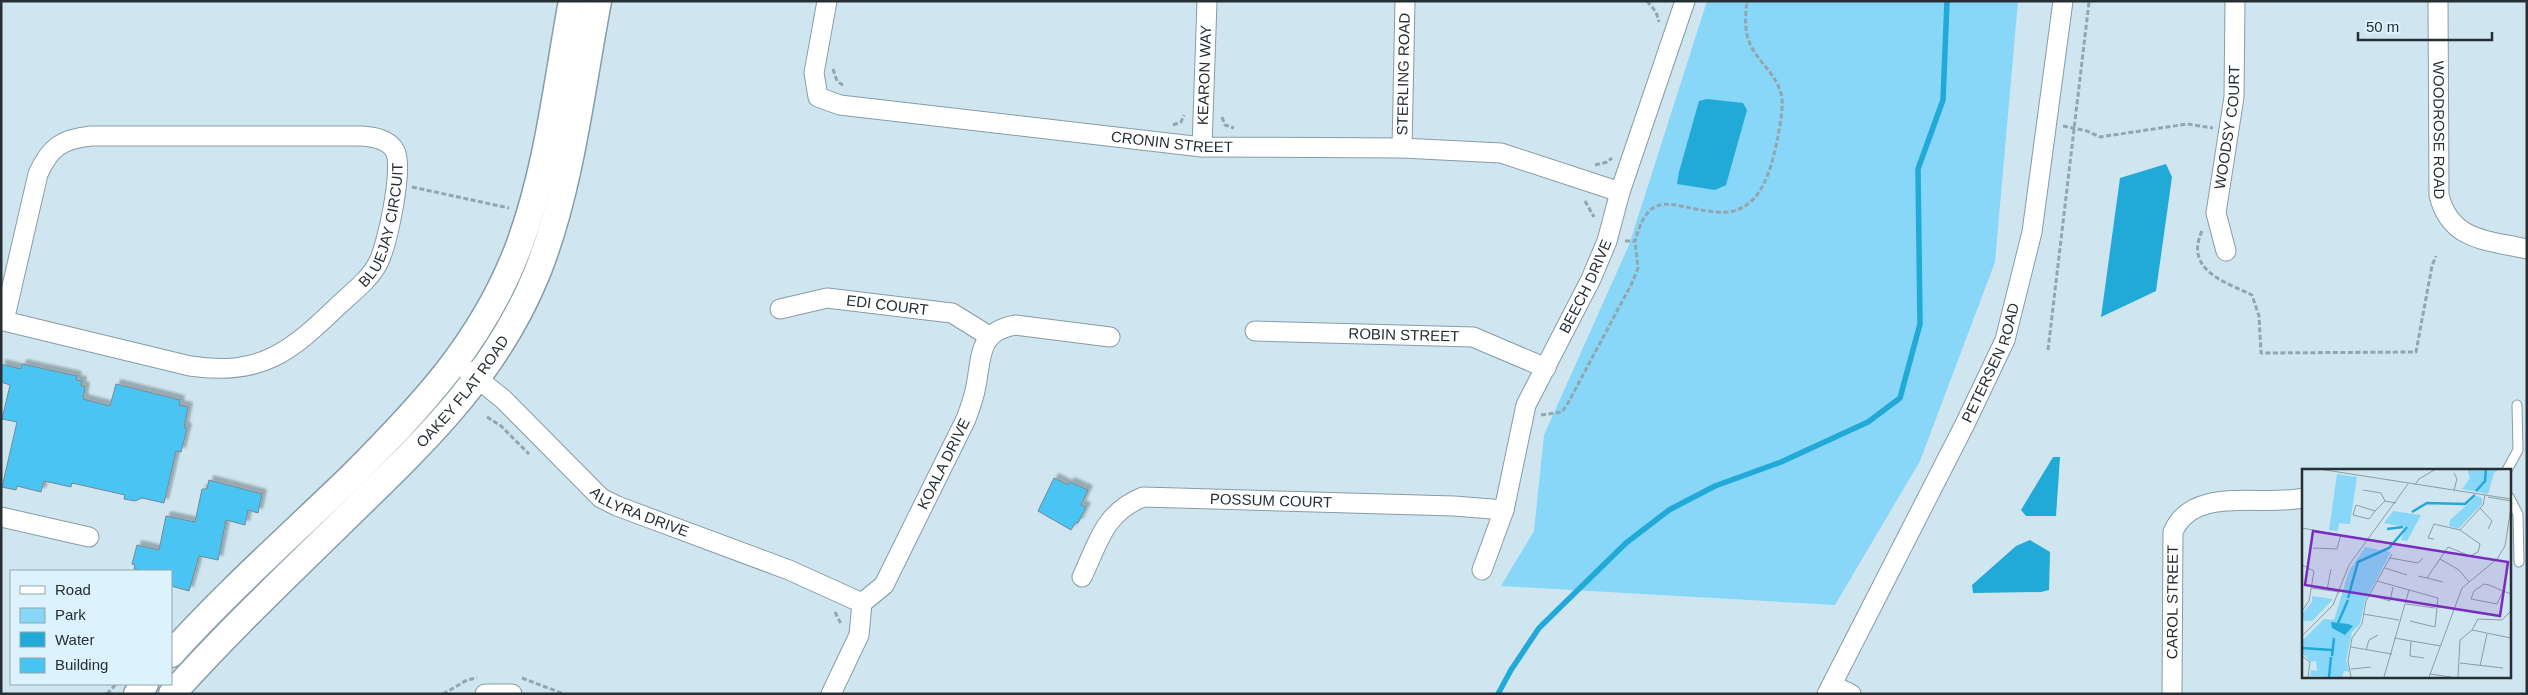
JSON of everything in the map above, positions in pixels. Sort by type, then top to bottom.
[{"type":"main road","name":"OAKEY FLAT ROAD","points":[[172,653],[402,426],[456,362],[493,304],[519,246],[527,221],[542,158],[572,1]]},
{"type":"main road","name":"OAKEY FLAT ROAD","points":[[172,694],[234,626],[437,428],[478,378],[518,314],[547,245],[566,175],[598,1]]},
{"type":"street","name":"CRONIN STREET","points":[[827,1],[814,73],[818,97],[840,106],[1202,147],[1402,148],[1501,153],[1587,172],[1620,192]]},
{"type":"street","name":"KEARON WAY","points":[[1202,147],[1207,1]]},
{"type":"street","name":"STERLING ROAD","points":[[1402,148],[1405,1]]},
{"type":"street","name":"BEECH DRIVE","points":[[1482,570],[1504,510],[1525,412],[1591,279],[1607,241],[1620,192],[1684,1]]},
{"type":"street","name":"PETERSEN ROAD","points":[[1829,689],[1965,424],[2005,340],[2032,232],[2048,125],[2063,1]]},
{"type":"street","name":"WOODSY COURT","points":[[2226,251],[2216,213],[2234,97],[2235,1]]},
{"type":"street","name":"WOODROSE ROAD","points":[[2438,1],[2439,195],[2446,216],[2452,227],[2474,237],[2527,248]]},
{"type":"street","name":"BLUEJAY CIRCUIT","points":[[352,136],[376,138],[388,144],[395,152],[398,170],[397,184],[384,250],[370,274],[293,348],[267,361],[240,367],[205,368],[3,320],[38,174],[52,151],[61,144],[76,138],[352,136]]},
{"type":"street","name":"EDI COURT","points":[[780,309],[827,298],[952,313],[989,336]]},
{"type":"street","points":[[989,336],[1001,328],[1015,325],[1110,337]]},
{"type":"street","name":"ROBIN STREET","points":[[1255,331],[1473,337],[1546,368]]},
{"type":"street","name":"KOALA DRIVE","points":[[862,603],[884,585],[966,420],[974,399],[982,347],[989,336]]},
{"type":"street","name":"ALLYRA DRIVE","points":[[456,362],[478,378],[516,412],[601,498],[617,506],[789,570],[862,603]]},
{"type":"street","name":"POSSUM COURT","points":[[1082,577],[1108,521],[1124,505],[1143,497],[1454,506],[1504,510]]},
{"type":"street","name":"CAROL STREET","points":[[2172,694],[2174,532],[2178,520],[2196,506],[2210,502],[2283,501],[2302,498]]},
{"type":"street","points":[[1,517],[89,537]]},
{"type":"street","points":[[831,694],[859,635],[862,603]]},
{"type":"street","points":[[1829,689],[1850,694]]},
{"type":"street","points":[[485,694],[512,694]]},
{"type":"lane","points":[[2508,469],[2518,450],[2517,405]]},
{"type":"lane","points":[[2510,499],[2518,514],[2519,562]]},
{"type":"path","points":[[1647,1],[1656,12],[1659,25]]},
{"type":"path","points":[[1525,412],[1542,416],[1553,415],[1562,412],[1568,403],[1632,284],[1638,268],[1635,241],[1646,211],[1658,204],[1718,212],[1735,210],[1762,190],[1768,177],[1781,118],[1782,97],[1771,73],[1751,46],[1745,28],[1747,1]]},
{"type":"path","points":[[2048,350],[2089,2]]},
{"type":"path","points":[[816,64],[833,67],[837,81],[851,90]]},
{"type":"path","points":[[1166,128],[1181,122],[1186,111],[1203,111],[1220,112],[1225,125],[1239,130]]},
{"type":"path","points":[[2048,125],[2074,128],[2100,137],[2187,124],[2228,132]]},
{"type":"path","points":[[1593,225],[1592,212],[1580,197],[1587,172],[1607,162],[1616,154]]},
{"type":"path","points":[[397,184],[510,208]]},
{"type":"path","points":[[506,216],[512,199]]},
{"type":"path","points":[[2203,222],[2198,248],[2201,264],[2211,276],[2252,294],[2259,316],[2260,353],[2416,352],[2432,266],[2436,256]]},
{"type":"path","points":[[1607,241],[1635,241]]},
{"type":"green space","points":[[1707,1],[2018,1],[1995,262],[1920,461],[1835,605],[1501,586],[1534,531],[1544,435],[1629,245]]},
{"type":"water","points":[[1707,99],[1743,103],[1747,110],[1726,185],[1715,190],[1677,184],[1699,101]]},
{"type":"water","points":[[2166,164],[2172,177],[2156,291],[2101,317],[2120,178]]},
{"type":"water","points":[[2053,457],[2060,457],[2056,516],[2026,516],[2021,510]]},
{"type":"water","points":[[2030,540],[2050,552],[2049,590],[2041,592],[1973,593],[1972,585],[2016,546]]},
{"type":"building","points":[[1,364],[21,369],[22,364],[77,376],[76,380],[82,381],[81,386],[85,387],[83,399],[110,406],[116,384],[180,400],[179,405],[188,407],[184,427],[187,428],[181,452],[176,451],[164,503],[142,498],[135,501],[124,499],[125,495],[72,483],[71,487],[44,481],[41,492],[17,486],[16,490],[2,487],[17,422],[2,419],[10,385],[1,382]]},
{"type":"building","points":[[1054,478],[1068,485],[1070,482],[1088,490],[1081,505],[1086,507],[1078,523],[1076,522],[1071,530],[1038,511]]},
{"type":"building","points":[[209,480],[262,494],[258,513],[248,510],[245,525],[226,520],[218,560],[199,556],[189,591],[172,586],[172,570],[134,569],[135,565],[132,564],[137,545],[159,550],[166,516],[195,522],[202,489],[207,489]]},
{"type":"waterway","points":[[1498,694],[1511,670],[1539,628],[1626,543],[1669,510],[1715,486],[1781,462],[1868,422],[1900,398],[1920,324],[1918,169],[1943,100],[1947,1]]}]
